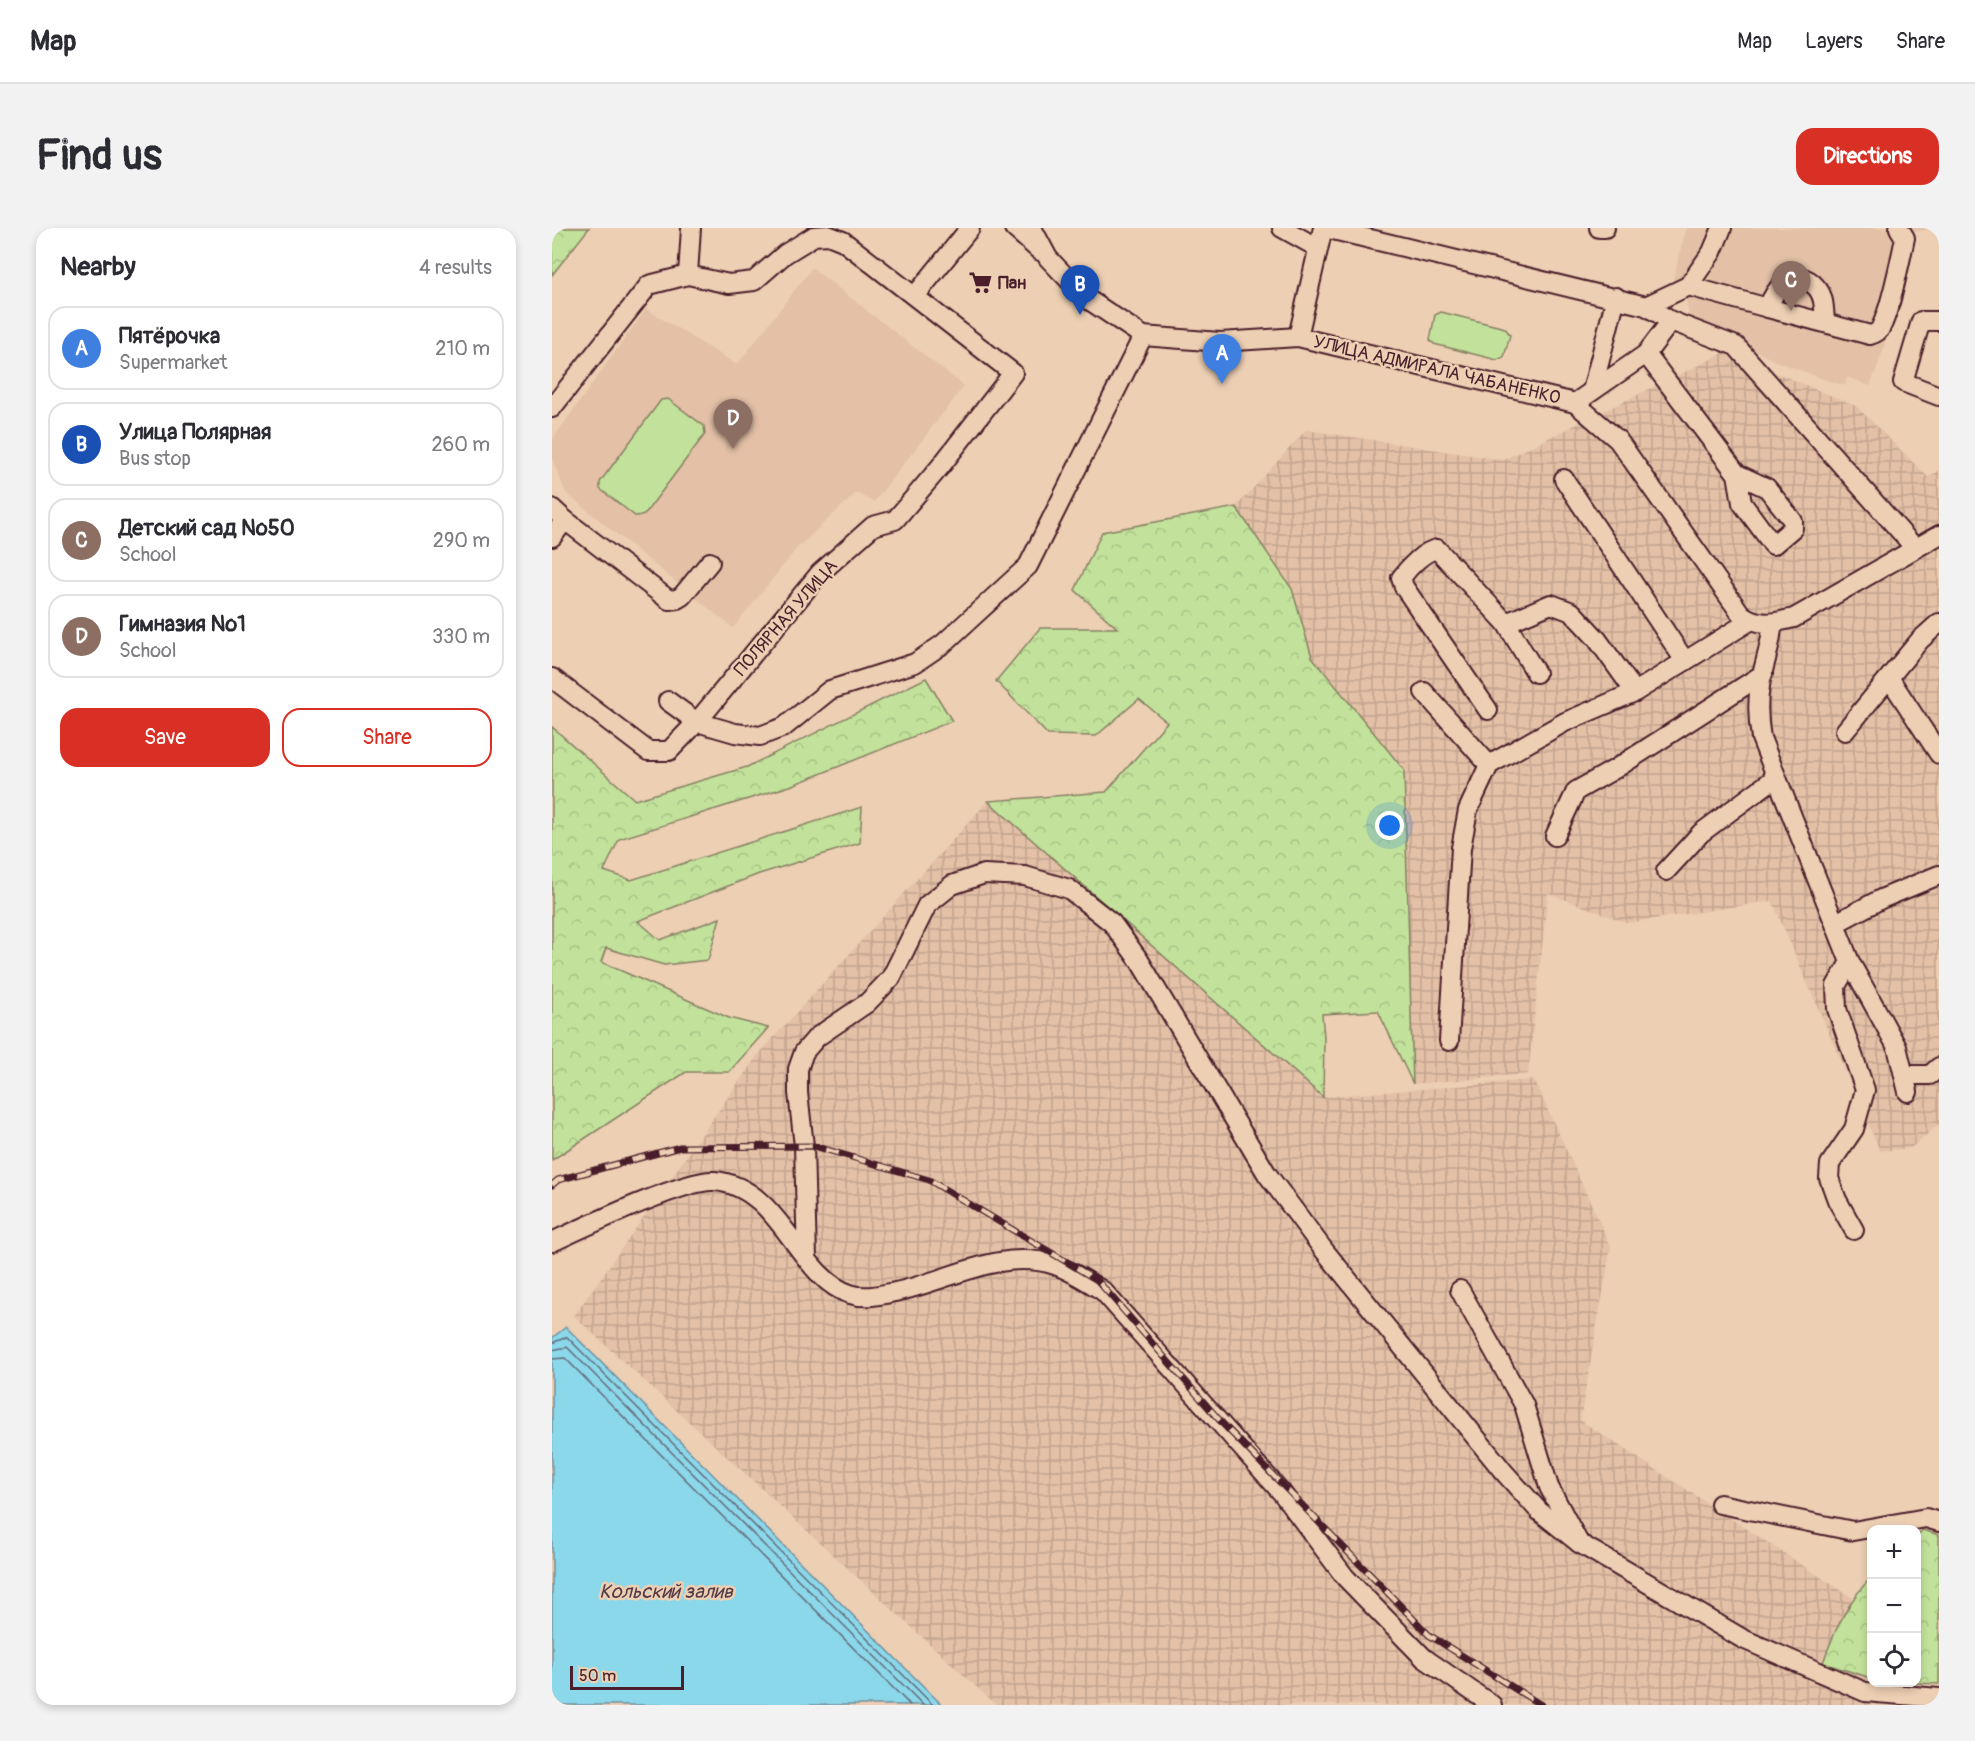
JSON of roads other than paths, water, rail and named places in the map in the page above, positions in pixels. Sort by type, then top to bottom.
[{"type":"street","points":[[915,296],[970,228]]},
{"type":"street","name":"УЛИЦА АДМИРАЛА ЧАБАНЕНКО","points":[[1014,228],[1048,258],[1086,298],[1143,336],[1220,342],[1298,337],[1575,403]]},
{"type":"street","name":"УЛИЦА АДМИРАЛА ЧАБАНЕНКО","points":[[1032,228],[1048,258]]},
{"type":"street","points":[[1282,228],[1318,248]]},
{"type":"street","name":"УЛИЦА АДМИРАЛА ЧАБАНЕНКО","points":[[1298,337],[1324,228],[1646,306],[1671,321],[1736,346],[1915,549]]},
{"type":"street","points":[[1599,228],[1605,228]]},
{"type":"street","points":[[1646,306],[1688,286],[1712,252],[1722,228]]},
{"type":"street","points":[[1688,286],[1870,335],[1881,327],[1905,238],[1899,228]]},
{"type":"street","points":[[688,275],[694,231]]},
{"type":"street","name":"ПОЛЯРНАЯ УЛИЦА","points":[[552,408],[649,285],[688,275],[729,284],[754,281],[785,255],[814,236],[828,235],[843,241],[1013,373],[940,467],[895,520],[873,526],[820,573],[698,722],[669,751],[648,751],[552,678]]},
{"type":"street","points":[[1768,308],[1773,292],[1785,281],[1796,278],[1806,280],[1816,287],[1822,299],[1825,323]]},
{"type":"street","points":[[1592,391],[1616,297]]},
{"type":"street","points":[[1671,321],[1646,354],[1575,403],[1618,440],[1741,614],[1750,621],[1772,624],[1794,618],[1939,535]]},
{"type":"street","points":[[1939,321],[1921,321],[1903,382],[1939,396]]},
{"type":"street","points":[[668,701],[698,722],[735,733],[760,735],[784,727],[830,690],[915,663],[943,644],[1028,566],[1143,336]]},
{"type":"street","points":[[1646,354],[1737,474]]},
{"type":"street","points":[[1564,478],[1685,661]]},
{"type":"street","points":[[552,537],[559,514],[669,600],[682,596],[710,562]]},
{"type":"street","points":[[1488,710],[1410,599],[1401,578],[1430,550],[1437,549],[1506,623],[1536,673]]},
{"type":"street","points":[[1506,623],[1551,604],[1572,612],[1597,639],[1635,692]]},
{"type":"street","points":[[1449,1041],[1461,848],[1468,810],[1489,765],[1565,723],[1635,692],[1750,621]]},
{"type":"street","points":[[1845,731],[1920,640],[1939,623]]},
{"type":"street","points":[[1772,624],[1772,639],[1762,674],[1757,714],[1761,738],[1775,778],[1850,962],[1897,1047],[1906,1083],[1930,1075],[1939,1067]]},
{"type":"street","points":[[1555,836],[1575,791],[1615,769],[1762,674]]},
{"type":"street","points":[[1890,679],[1939,754]]},
{"type":"street","points":[[1424,692],[1489,765]]},
{"type":"street","points":[[1666,871],[1701,833],[1775,778]]},
{"type":"street","points":[[807,1258],[804,1146],[798,1093],[798,1069],[804,1052],[817,1037],[867,1003],[891,978],[927,905],[952,885],[984,874],[1025,876],[1069,889],[1112,923],[1140,960],[1261,1165],[1323,1249],[1503,1471],[1539,1511],[1579,1543],[1743,1639],[1865,1692],[1939,1698]]},
{"type":"street","points":[[1836,923],[1881,898],[1939,875]]},
{"type":"street","points":[[1850,962],[1836,986],[1837,1009],[1865,1090],[1854,1129],[1830,1164],[1829,1178],[1837,1200],[1854,1230]]},
{"type":"street","points":[[552,1242],[679,1188],[711,1181],[735,1185],[758,1199],[829,1282],[849,1294],[871,1297],[908,1290],[986,1264],[1020,1261],[1052,1264],[1103,1290],[1281,1493],[1345,1577],[1424,1658],[1492,1705]]},
{"type":"street","points":[[1460,1290],[1524,1405],[1549,1487],[1579,1543]]},
{"type":"street","points":[[1720,1504],[1853,1531],[1926,1518],[1939,1522]]},
{"type":"water","name":"Кольский залив","points":[[566,1327],[942,1705],[552,1705],[552,1338]]},
{"type":"railway","points":[[552,1185],[558,1180],[680,1147],[814,1146],[929,1180],[1097,1280],[1222,1423],[1429,1635],[1541,1705]]},
{"type":"place","name":"Пан","points":[[980,283]]},
{"type":"place","name":"Детский сад №50","points":[[1791,311]]},
{"type":"place","name":"Улица Полярная","points":[[1080,315]]},
{"type":"place","name":"Пятёрочка","points":[[1222,384]]},
{"type":"place","name":"Гимназия №1","points":[[733,449]]}]
